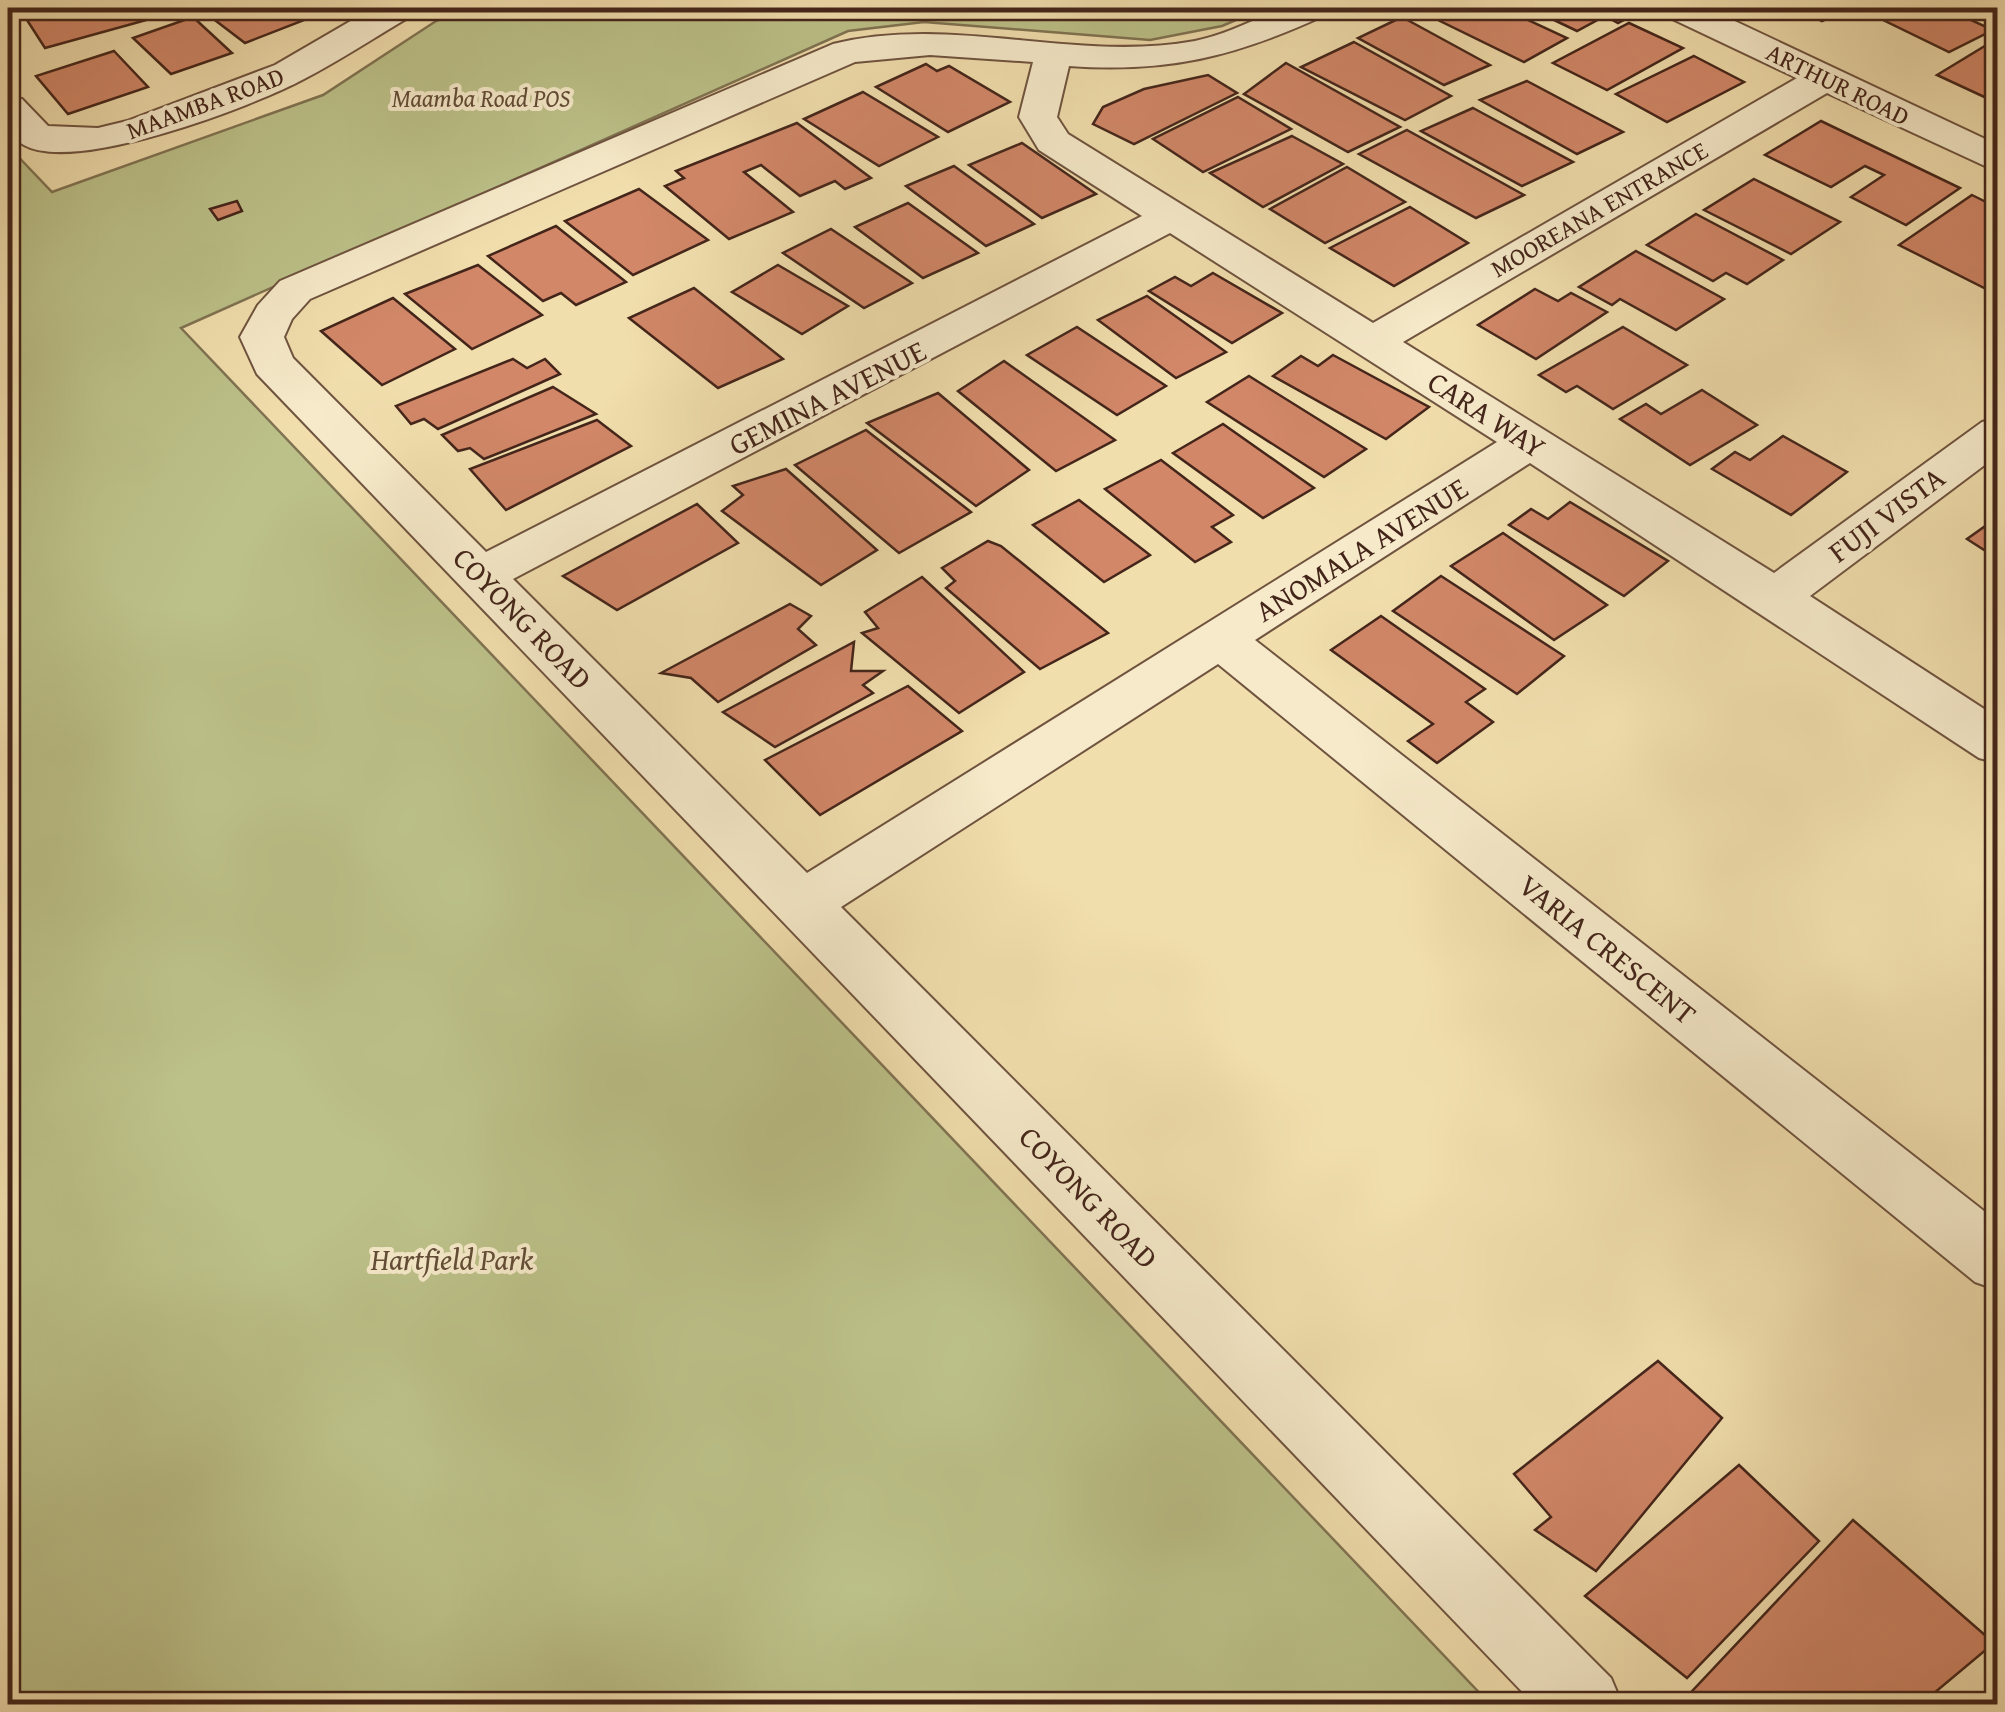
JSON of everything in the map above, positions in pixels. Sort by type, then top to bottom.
[{"type":"street","name":"MAAMBA ROAD","points":[[8,107],[37,138],[98,140],[142,129],[288,73],[398,8]]},
{"type":"street","name":"COYONG ROAD","points":[[1310,8],[1227,46],[1178,55],[1054,53],[940,41],[886,42],[846,52],[295,290],[274,314],[262,337],[273,364],[1585,1704]]},
{"type":"street","name":"ARTHUR ROAD","points":[[1679,8],[1998,160]]},
{"type":"street","name":"CARA WAY","points":[[1054,53],[1038,117],[1053,142],[1374,341],[1998,744]]},
{"type":"street","name":"MOOREANA ENTRANCE","points":[[1374,341],[1825,78]]},
{"type":"street","name":"GEMINA AVENUE","points":[[482,575],[1170,217]]},
{"type":"street","name":"FUJI VISTA","points":[[1775,597],[1998,432]]},
{"type":"street","name":"ANOMALA AVENUE","points":[[803,903],[1530,442]]},
{"type":"street","name":"VARIA CRESCENT","points":[[1205,646],[1998,1261]]},
{"type":"green space","name":"Hartfield Park","points":[[469,8],[1264,8],[1222,26],[1150,40],[924,22],[848,31],[181,328],[1490,1704],[8,1704],[8,146],[52,192],[323,95],[436,21]]},
{"type":"building","points":[[73,8],[143,8],[150,19],[45,48],[27,20]]},
{"type":"building","points":[[199,8],[299,8],[312,17],[245,43]]},
{"type":"building","points":[[1458,8],[1502,8],[1567,38],[1524,62],[1436,19]]},
{"type":"building","points":[[1529,8],[1626,8],[1637,13],[1618,23],[1605,16],[1577,31]]},
{"type":"building","points":[[1811,8],[1849,8],[1822,21],[1803,12]]},
{"type":"building","points":[[1896,8],[1912,8],[1925,14],[1945,8],[1993,30],[1949,52],[1877,17]]},
{"type":"building","points":[[193,17],[232,53],[171,74],[133,38]]},
{"type":"building","points":[[1402,17],[1490,65],[1444,85],[1358,38]]},
{"type":"building","points":[[1629,23],[1683,48],[1607,90],[1553,63]]},
{"type":"building","points":[[1998,38],[1998,98],[1993,101],[1937,75]]},
{"type":"building","points":[[1354,42],[1451,96],[1405,120],[1301,67]]},
{"type":"building","points":[[114,51],[148,87],[68,114],[36,76]]},
{"type":"building","points":[[1694,56],[1744,82],[1667,122],[1616,94]]},
{"type":"building","points":[[1286,63],[1400,127],[1348,152],[1244,94]]},
{"type":"building","points":[[926,64],[937,71],[949,66],[1010,102],[948,132],[876,87]]},
{"type":"building","points":[[1208,75],[1237,93],[1134,144],[1093,124],[1103,107],[1144,89]]},
{"type":"building","points":[[1527,81],[1623,132],[1577,154],[1480,100]]},
{"type":"building","points":[[863,92],[938,137],[879,166],[804,119]]},
{"type":"building","points":[[1238,97],[1291,129],[1203,172],[1153,139]]},
{"type":"building","points":[[1473,108],[1573,162],[1522,186],[1421,131]]},
{"type":"building","points":[[1821,121],[1960,188],[1906,225],[1851,197],[1884,175],[1865,166],[1831,187],[1765,155]]},
{"type":"building","points":[[797,123],[871,178],[845,189],[835,181],[800,196],[761,165],[744,172],[793,212],[729,239],[665,186],[684,178],[676,171]]},
{"type":"building","points":[[1407,130],[1524,195],[1476,218],[1359,154]]},
{"type":"building","points":[[1292,136],[1343,164],[1263,207],[1210,173]]},
{"type":"building","points":[[1022,143],[1096,194],[1042,218],[969,165]]},
{"type":"building","points":[[954,166],[1034,224],[986,246],[906,186]]},
{"type":"building","points":[[1347,167],[1405,202],[1325,243],[1270,209]]},
{"type":"building","points":[[1754,179],[1840,222],[1791,254],[1704,210]]},
{"type":"building","points":[[639,189],[708,240],[633,275],[565,221]]},
{"type":"building","points":[[1972,195],[1998,208],[1998,295],[1899,245]]},
{"type":"building","points":[[237,201],[242,211],[218,220],[210,209]]},
{"type":"building","points":[[908,203],[978,253],[923,278],[855,227]]},
{"type":"building","points":[[1410,207],[1468,243],[1394,286],[1330,248]]},
{"type":"building","points":[[1696,214],[1783,260],[1747,284],[1726,273],[1713,281],[1647,245]]},
{"type":"building","points":[[556,226],[626,282],[576,305],[561,293],[543,301],[488,256]]},
{"type":"building","points":[[831,229],[912,283],[864,308],[783,253]]},
{"type":"building","points":[[1636,251],[1724,299],[1676,330],[1620,299],[1612,305],[1579,287]]},
{"type":"building","points":[[478,265],[542,315],[472,349],[405,294]]},
{"type":"building","points":[[778,265],[848,306],[802,334],[732,292]]},
{"type":"building","points":[[1213,273],[1282,313],[1232,343],[1149,291],[1175,277],[1191,286]]},
{"type":"building","points":[[694,288],[783,359],[718,388],[629,318]]},
{"type":"building","points":[[1535,289],[1558,301],[1571,293],[1607,312],[1536,359],[1478,325]]},
{"type":"building","points":[[1147,296],[1226,352],[1176,378],[1098,320]]},
{"type":"building","points":[[393,298],[455,349],[382,385],[321,331]]},
{"type":"building","points":[[1077,327],[1166,386],[1117,415],[1027,355]]},
{"type":"building","points":[[1623,327],[1687,365],[1613,409],[1577,386],[1566,392],[1539,375]]},
{"type":"building","points":[[1333,355],[1429,407],[1386,439],[1273,376],[1301,356],[1318,366]]},
{"type":"building","points":[[513,359],[527,368],[545,359],[560,374],[438,429],[424,419],[411,424],[396,406]]},
{"type":"building","points":[[1004,361],[1115,440],[1056,471],[958,391]]},
{"type":"building","points":[[1249,376],[1366,449],[1324,477],[1207,402]]},
{"type":"building","points":[[553,387],[596,414],[484,459],[470,448],[458,451],[442,435]]},
{"type":"building","points":[[1702,390],[1757,425],[1690,465],[1620,419],[1646,404],[1661,414]]},
{"type":"building","points":[[938,393],[1029,470],[976,506],[867,423]]},
{"type":"building","points":[[597,420],[631,446],[506,510],[470,469]]},
{"type":"building","points":[[1223,424],[1314,488],[1263,518],[1173,453]]},
{"type":"building","points":[[866,430],[971,512],[899,553],[795,465]]},
{"type":"building","points":[[1783,436],[1847,472],[1791,515],[1712,469],[1735,452],[1750,460]]},
{"type":"building","points":[[1161,460],[1233,515],[1212,527],[1231,542],[1195,562],[1105,489]]},
{"type":"building","points":[[786,469],[877,550],[821,585],[722,511],[743,495],[733,486]]},
{"type":"building","points":[[1079,500],[1150,555],[1104,582],[1033,525]]},
{"type":"building","points":[[1570,502],[1668,561],[1624,596],[1509,525],[1531,509],[1548,519]]},
{"type":"building","points":[[697,504],[738,543],[617,610],[563,576]]},
{"type":"building","points":[[1998,517],[1998,559],[1967,539]]},
{"type":"building","points":[[1503,533],[1607,605],[1554,640],[1451,566]]},
{"type":"building","points":[[988,541],[1001,546],[1108,633],[1040,669],[946,588],[955,581],[942,568]]},
{"type":"building","points":[[1441,576],[1564,656],[1517,694],[1393,611]]},
{"type":"building","points":[[922,577],[1024,672],[959,713],[862,633],[878,628],[865,612]]},
{"type":"building","points":[[790,604],[811,616],[798,629],[816,645],[718,702],[691,678],[661,673]]},
{"type":"building","points":[[1381,616],[1485,689],[1466,702],[1493,722],[1437,763],[1408,741],[1433,724],[1331,650]]},
{"type":"building","points":[[854,642],[851,671],[883,671],[863,685],[873,693],[775,747],[723,712]]},
{"type":"building","points":[[908,686],[962,731],[820,815],[765,760]]},
{"type":"building","points":[[1658,1361],[1722,1418],[1596,1571],[1535,1530],[1551,1517],[1514,1474]]},
{"type":"building","points":[[1739,1465],[1819,1541],[1687,1678],[1585,1596]]},
{"type":"building","points":[[1853,1520],[1994,1643],[1921,1704],[1680,1704]]},
{"type":"park label","name":"Maamba Road POS","points":[[481,98]]}]
